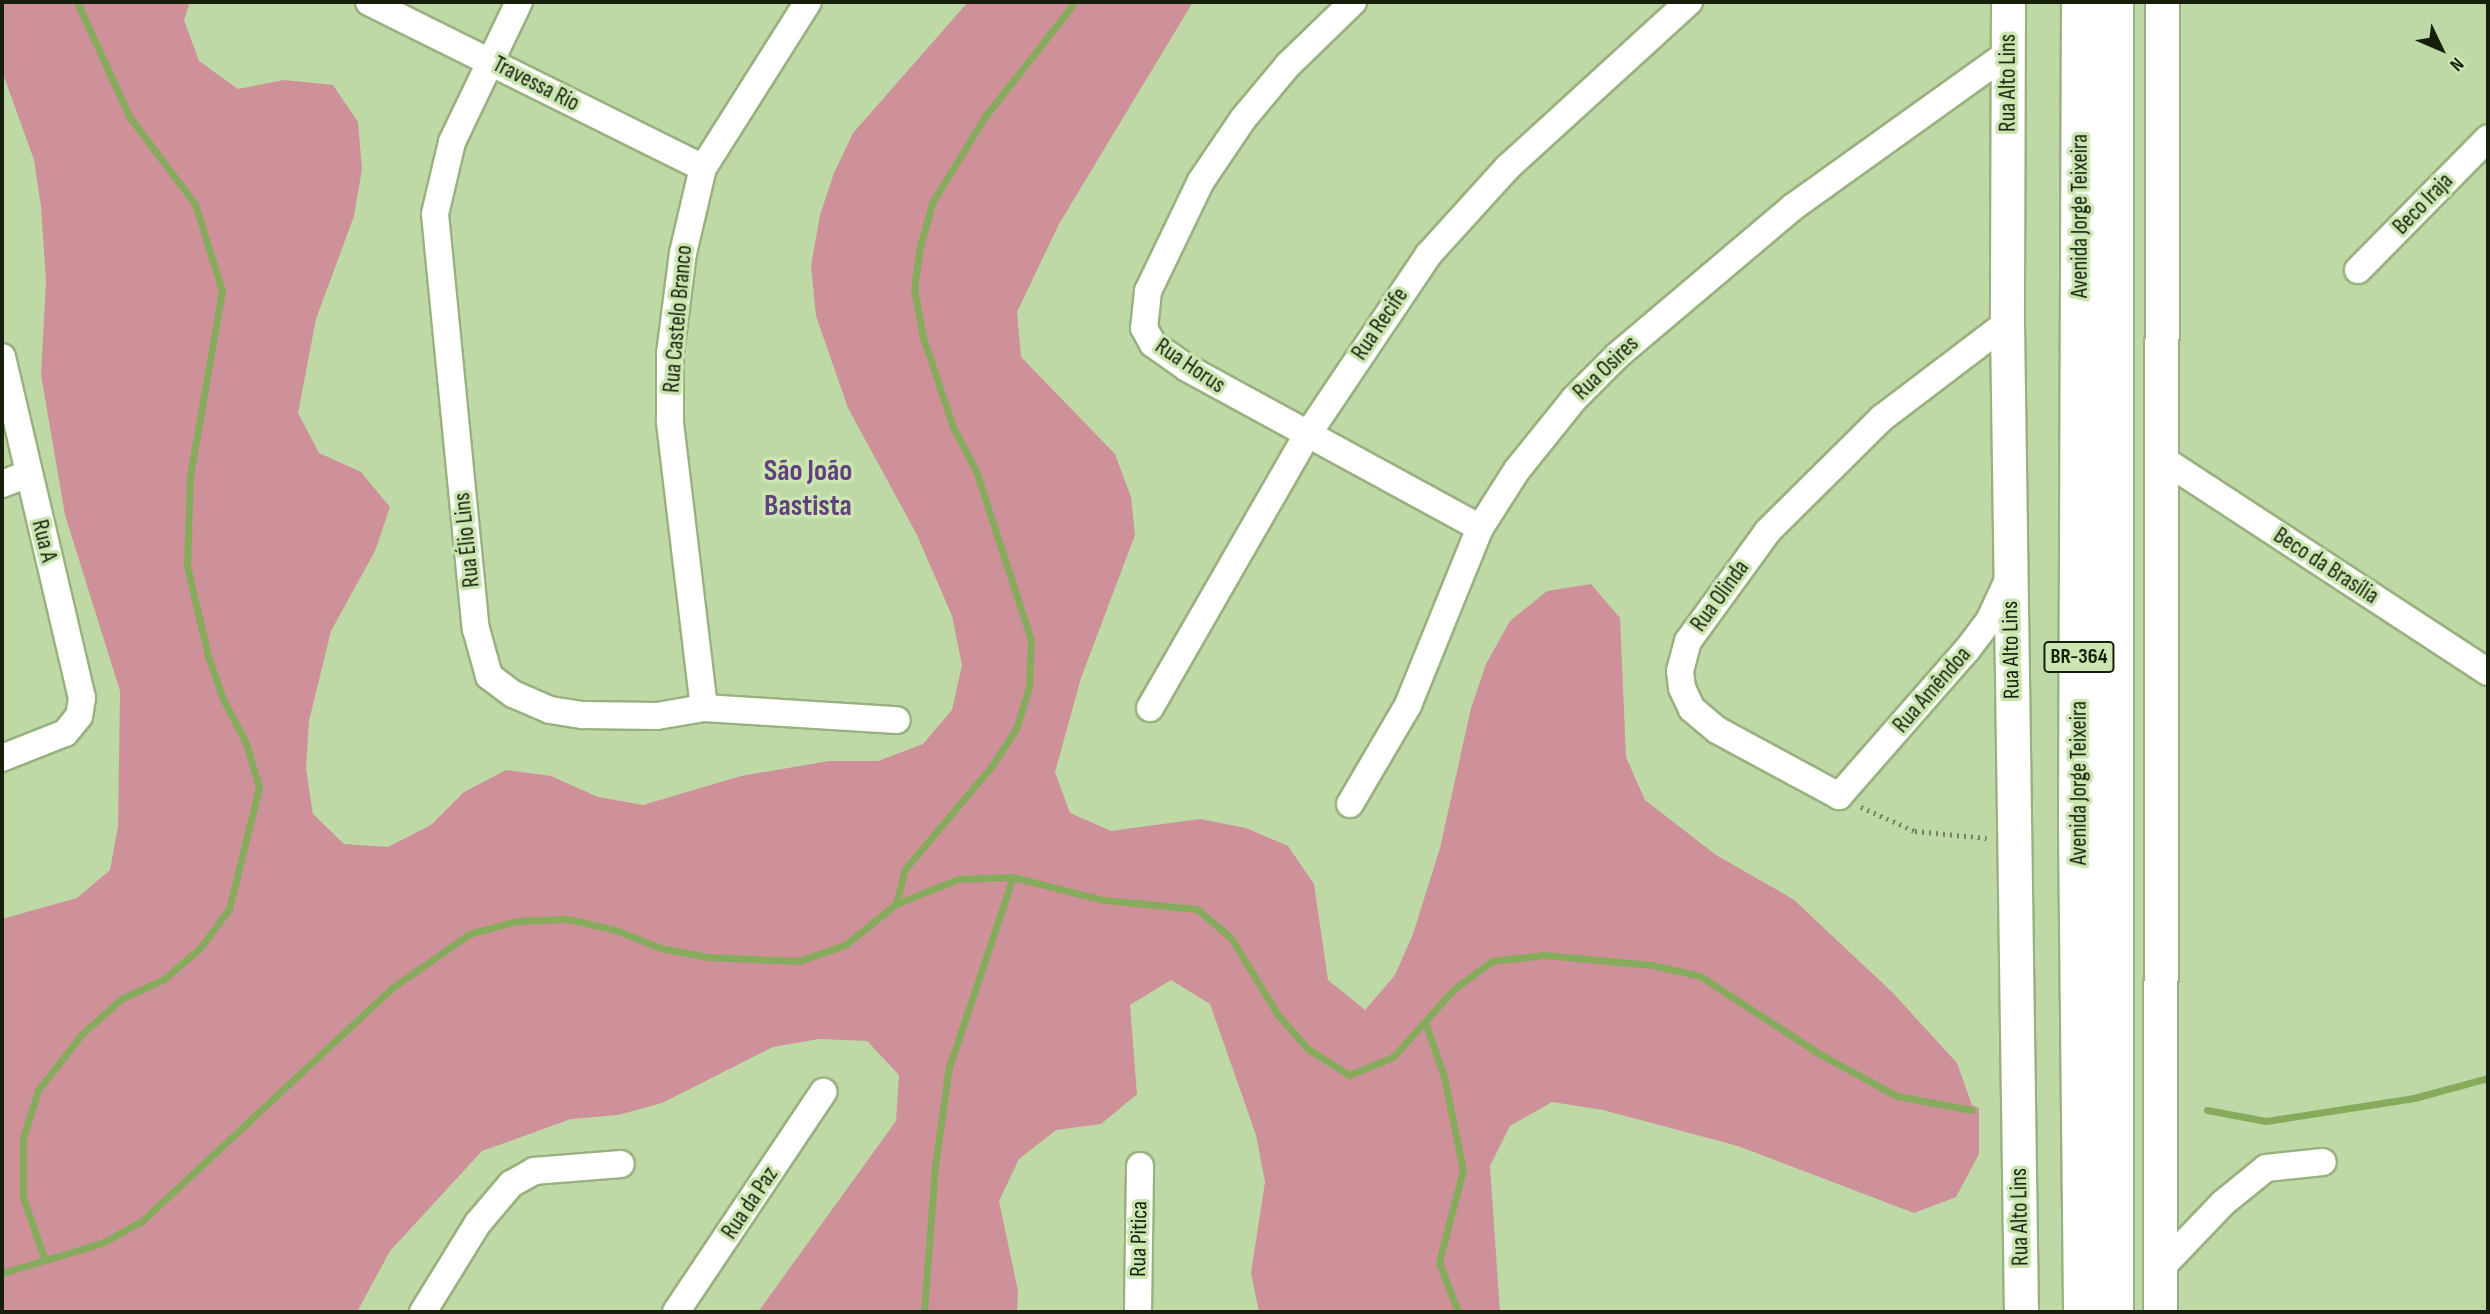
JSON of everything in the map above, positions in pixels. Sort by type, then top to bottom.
[{"type":"highway","name":"Avenida Jorge Teixeira","points":[[2081,2],[2078,828],[2083,1312]]},
{"type":"highway","name":"Avenida Jorge Teixeira","points":[[2113,1312],[2114,2]]},
{"type":"main road","name":"Rua Alto Lins","points":[[2008,2],[2007,323],[2021,1306]]},
{"type":"main road","points":[[2161,1312],[2164,460],[2162,2]]},
{"type":"street","name":"Travessa Rio","points":[[369,2],[703,168]]},
{"type":"street","name":"Rua Élio Lins","points":[[519,2],[488,60],[452,142],[435,214],[479,653],[489,676],[499,685],[550,710],[624,717],[704,708],[897,720]]},
{"type":"street","name":"Rua Castelo Branco","points":[[704,708],[670,421],[676,300],[691,206],[703,168],[808,2]]},
{"type":"street","name":"Rua Horus","points":[[1353,2],[1288,65],[1208,171],[1148,291],[1143,317],[1147,337],[1167,355],[1306,436],[1480,528]]},
{"type":"street","name":"Rua Recife","points":[[1150,708],[1306,436],[1384,317],[1468,208],[1689,2]]},
{"type":"street","name":"Rua Osires","points":[[1350,804],[1408,705],[1480,528],[1553,423],[1618,355],[1793,207],[2008,53]]},
{"type":"street","name":"Beco Iraja","points":[[2358,270],[2488,138]]},
{"type":"street","name":"Rua Olinda","points":[[1839,796],[1717,730],[1692,709],[1680,679],[1688,641],[1768,531],[1823,474],[1882,418],[2007,323]]},
{"type":"street","name":"Rua A","points":[[2,357],[82,698],[74,724],[58,738],[2,758]]},
{"type":"street","name":"Beco da Brasília","points":[[2164,460],[2488,672]]},
{"type":"street","points":[[2,484],[28,474]]},
{"type":"street","name":"Rua Amêndoa","points":[[1839,796],[1983,629],[2010,575]]},
{"type":"street","name":"Rua da Paz","points":[[676,1312],[823,1092]]},
{"type":"street","points":[[2160,1269],[2223,1203],[2266,1168],[2323,1162]]},
{"type":"street","points":[[423,1312],[478,1223],[511,1184],[534,1171],[621,1164]]},
{"type":"street","name":"Rua Pitica","points":[[1138,1312],[1140,1166]]},
{"type":"path","points":[[1839,796],[1915,831],[2014,843]]},
{"type":"shaded area","points":[[2,2],[190,2],[184,20],[199,61],[238,89],[284,80],[333,85],[358,122],[362,169],[354,216],[316,319],[298,413],[319,453],[361,472],[390,507],[375,551],[331,631],[309,721],[306,769],[313,814],[344,844],[388,847],[431,825],[464,792],[506,770],[551,776],[598,797],[643,805],[741,776],[829,761],[878,761],[923,744],[952,710],[962,665],[952,616],[917,535],[848,408],[816,316],[811,266],[820,215],[834,173],[853,133],[968,2],[1193,2],[1059,224],[1017,312],[1021,357],[1115,454],[1131,497],[1135,535],[1081,678],[1055,772],[1070,813],[1111,831],[1200,819],[1246,828],[1288,846],[1314,884],[1328,980],[1365,1010],[1395,975],[1413,934],[1440,848],[1471,708],[1486,664],[1510,621],[1547,591],[1591,584],[1620,618],[1626,757],[1645,800],[1716,855],[1793,899],[1892,992],[1957,1063],[1972,1105],[1979,1108],[1979,1154],[1956,1197],[1914,1213],[1738,1146],[1603,1110],[1552,1102],[1510,1126],[1490,1166],[1500,1312],[1259,1312],[1251,1273],[1265,1182],[1256,1135],[1210,1004],[1171,980],[1130,1005],[1137,1094],[1101,1124],[1056,1130],[1019,1159],[999,1201],[1018,1291],[1017,1312],[758,1312],[896,1121],[899,1075],[867,1041],[819,1039],[773,1047],[662,1103],[618,1115],[571,1119],[482,1151],[390,1251],[357,1312],[2,1312],[2,919],[77,898],[110,870],[118,827],[120,691],[65,515],[41,375],[46,281],[41,207],[34,160],[2,71]]},
{"type":"waterway","points":[[44,1258],[23,1197],[23,1138],[38,1090],[82,1034],[121,999],[164,979],[200,948],[229,909],[259,787],[246,743],[223,699],[208,656],[187,566],[190,476],[222,291],[195,204],[129,116],[77,2]]},
{"type":"waterway","points":[[896,904],[905,869],[991,767],[1016,729],[1029,687],[1031,640],[976,471],[953,427],[923,337],[914,289],[920,246],[933,201],[984,118],[1075,2]]},
{"type":"waterway","points":[[2,1273],[102,1243],[142,1221],[392,988],[469,934],[517,921],[568,919],[615,930],[661,948],[707,957],[799,961],[845,945],[896,904],[958,879],[1013,877],[1104,900],[1197,909],[1231,938],[1278,1015],[1308,1049],[1349,1075],[1393,1057],[1454,989],[1492,961],[1544,955],[1652,965],[1700,976],[1818,1053],[1897,1096],[1972,1110]]},
{"type":"waterway","points":[[924,1312],[935,1166],[949,1067],[1013,877]]},
{"type":"waterway","points":[[1426,1025],[1444,1077],[1463,1170],[1439,1262],[1458,1312]]},
{"type":"waterway","points":[[2207,1110],[2266,1121],[2414,1098],[2488,1078]]},
{"type":"district","name":"São João Bastista","points":[[808,488]]}]
